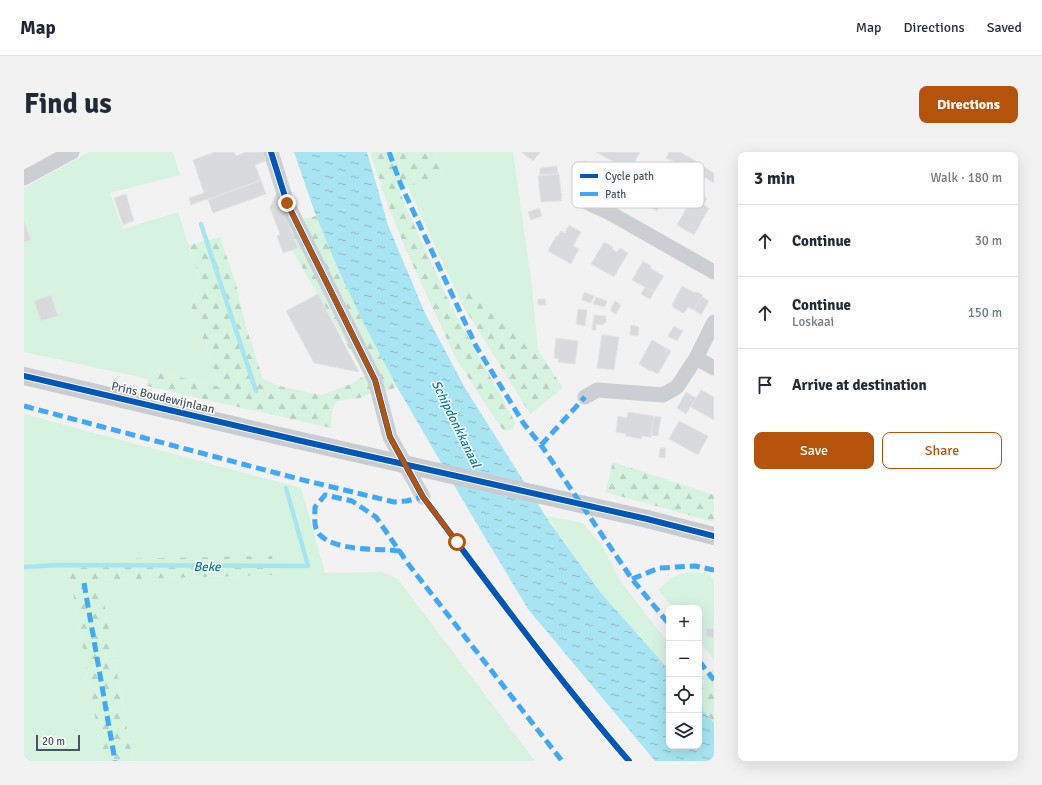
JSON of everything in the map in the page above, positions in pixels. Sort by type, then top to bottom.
[{"type":"main road","name":"Prins Boudewijnlaan","points":[[24,376],[297,440],[647,519],[714,536]]},
{"type":"street","points":[[24,178],[72,152]]},
{"type":"street","points":[[271,152],[287,203],[375,380],[390,437],[423,497]]},
{"type":"street","points":[[610,213],[714,272]]},
{"type":"street","points":[[585,397],[597,390],[663,395],[678,387],[696,358],[714,322]]},
{"type":"street","points":[[696,358],[714,368]]},
{"type":"green space","points":[[89,152],[173,152],[180,175],[110,193],[123,229],[178,212],[201,283],[191,306],[220,387],[150,370],[148,379],[24,352],[24,188]]},
{"type":"green space","points":[[370,152],[434,152],[442,173],[399,191],[451,306],[512,416],[515,424],[512,430],[504,431],[455,357],[406,250],[386,200]]},
{"type":"green space","points":[[434,152],[513,152],[532,287],[538,350],[515,330],[463,292],[462,304],[408,187],[442,173]]},
{"type":"green space","points":[[316,216],[338,269],[364,324],[397,387],[387,391],[371,393],[360,398],[337,401],[332,410],[331,428],[146,386],[150,370],[220,387],[191,306],[201,283],[189,245],[220,237],[236,284],[246,327],[263,379],[279,386],[322,395],[353,383],[365,375],[289,245],[288,224],[298,218]]},
{"type":"green space","points":[[472,288],[479,292],[515,330],[538,350],[563,388],[530,414],[462,304],[463,292]]},
{"type":"green space","points":[[24,414],[301,488],[325,573],[382,572],[397,578],[535,761],[133,761],[100,580],[275,575],[67,560],[103,761],[24,761]]},
{"type":"green space","points":[[613,462],[714,495],[714,522],[605,492]]},
{"type":"green space","points":[[546,516],[583,523],[602,545],[621,582],[666,640],[666,667],[601,593]]},
{"type":"green space","points":[[272,556],[275,575],[100,580],[133,761],[103,761],[67,560]]},
{"type":"green space","points":[[690,572],[709,574],[714,580],[714,660],[702,645],[702,605],[670,605],[658,590],[672,577]]},
{"type":"green space","points":[[714,669],[714,723],[702,709],[702,677]]},
{"type":"water","name":"Schipdonkkanaal","points":[[294,152],[367,152],[388,225],[424,311],[465,388],[550,523],[601,593],[666,667],[666,749],[702,749],[702,709],[714,723],[714,761],[655,761],[528,609],[397,387],[364,324],[338,269],[316,216]]},
{"type":"building","points":[[215,152],[234,152],[236,156],[246,152],[263,152],[266,161],[255,165],[261,180],[191,205],[189,198],[204,193],[193,160]]},
{"type":"building","points":[[521,152],[540,152],[533,161]]},
{"type":"building","points":[[596,152],[640,152],[635,162],[614,162]]},
{"type":"building","points":[[669,152],[680,152],[696,161],[675,162],[666,158]]},
{"type":"building","points":[[557,166],[558,174],[540,175],[540,168]]},
{"type":"building","points":[[704,167],[714,173],[714,183],[704,177]]},
{"type":"building","points":[[559,174],[562,194],[561,201],[541,202],[538,176]]},
{"type":"building","points":[[261,180],[266,194],[213,213],[208,200]]},
{"type":"building","points":[[126,194],[134,221],[123,225],[114,198]]},
{"type":"building","points":[[276,194],[278,195],[298,248],[283,253],[277,236],[280,234],[270,208]]},
{"type":"building","points":[[704,196],[707,198],[704,203]]},
{"type":"building","points":[[704,205],[709,208],[694,235],[677,225],[686,208],[704,208]]},
{"type":"building","points":[[539,208],[542,216],[531,220],[528,212]]},
{"type":"building","points":[[651,208],[659,208],[657,211]]},
{"type":"building","points":[[24,221],[31,240],[24,242]]},
{"type":"building","points":[[569,225],[581,232],[573,246],[579,249],[571,264],[548,251],[556,236],[557,237],[561,231],[565,233]]},
{"type":"building","points":[[604,242],[613,247],[612,249],[617,252],[620,248],[628,253],[614,277],[591,264]]},
{"type":"building","points":[[643,261],[651,266],[650,268],[664,276],[654,292],[632,280]]},
{"type":"building","points":[[682,286],[695,293],[696,292],[703,295],[694,310],[688,307],[683,313],[672,305]]},
{"type":"building","points":[[645,287],[654,292],[650,299],[641,294]]},
{"type":"building","points":[[584,292],[594,296],[591,303],[582,300]]},
{"type":"building","points":[[318,294],[359,372],[314,363],[286,311]]},
{"type":"building","points":[[51,295],[58,316],[41,321],[34,301]]},
{"type":"building","points":[[596,297],[607,301],[605,307],[593,304]]},
{"type":"building","points":[[702,297],[709,301],[701,315],[694,310]]},
{"type":"building","points":[[538,299],[545,299],[546,305],[538,305]]},
{"type":"building","points":[[615,301],[621,305],[616,314],[611,311]]},
{"type":"building","points":[[578,309],[587,310],[585,326],[576,324]]},
{"type":"building","points":[[594,315],[606,316],[606,323],[603,325],[596,324],[596,330],[592,330]]},
{"type":"building","points":[[631,325],[639,327],[638,336],[630,335]]},
{"type":"building","points":[[674,326],[683,331],[677,341],[668,336]]},
{"type":"building","points":[[602,335],[619,337],[614,370],[597,368]]},
{"type":"building","points":[[556,338],[578,341],[575,364],[558,362],[559,359],[554,358]]},
{"type":"building","points":[[652,340],[671,351],[658,374],[639,364]]},
{"type":"building","points":[[701,390],[714,397],[714,420],[691,407]]},
{"type":"building","points":[[686,392],[696,398],[686,414],[677,408]]},
{"type":"building","points":[[628,412],[654,416],[651,437],[642,436],[641,439],[616,432],[618,416],[627,418]]},
{"type":"building","points":[[654,416],[661,417],[658,436],[651,435]]},
{"type":"building","points":[[679,421],[708,436],[698,455],[669,439]]},
{"type":"building","points":[[660,448],[666,448],[665,458],[659,457]]},
{"type":"building","points":[[707,628],[714,629],[714,638],[706,636]]},
{"type":"waterway","name":"Beke","points":[[201,224],[256,391]]},
{"type":"waterway","name":"Beke","points":[[24,567],[59,565],[308,566],[286,488]]},
{"type":"marked path","points":[[389,152],[401,185],[476,346],[524,424],[541,445],[632,579],[666,620]]},
{"type":"marked path","points":[[541,445],[585,397]]},
{"type":"marked path","points":[[24,406],[299,479],[394,502],[423,497]]},
{"type":"marked path","points":[[400,551],[390,550],[357,548],[335,544],[326,540],[317,531],[315,507],[325,495],[352,501],[376,517],[409,565],[562,761]]},
{"type":"marked path","points":[[632,579],[659,568],[695,566],[714,570]]},
{"type":"marked path","points":[[84,583],[115,761]]},
{"type":"marked path","points":[[702,665],[714,680]]},
{"type":"cycle path","points":[[271,152],[287,203],[375,380],[390,437],[423,497],[549,664],[629,761]]},
{"type":"cycle path","points":[[24,376],[297,440],[647,519],[714,536]]},
{"type":"route","points":[[287,203],[375,380],[390,437],[423,497],[457,542]]}]
